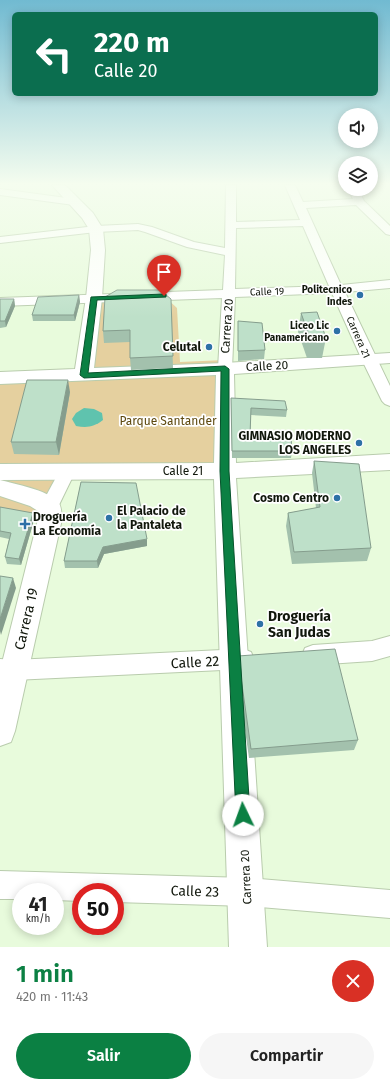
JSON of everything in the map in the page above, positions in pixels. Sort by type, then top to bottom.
[{"type":"main road","points":[[84,375],[94,298],[98,250],[96,229]]},
{"type":"main road","name":"Calle 20","points":[[0,378],[225,369],[390,358]]},
{"type":"main road","name":"Carrera 20","points":[[225,369],[224,471],[247,892],[248,947]]},
{"type":"main road","name":"Calle 21","points":[[0,472],[224,471],[390,462]]},
{"type":"main road","points":[[0,488],[38,500],[49,507]]},
{"type":"main road","name":"Carrera 19","points":[[0,731],[7,670],[50,519],[49,507]]},
{"type":"street","points":[[0,240],[94,229]]},
{"type":"street","points":[[149,229],[191,245],[231,253]]},
{"type":"street","name":"Carrera 20","points":[[225,369],[230,293],[231,229]]},
{"type":"street","name":"Carrera 21","points":[[310,229],[369,360],[390,401]]},
{"type":"street","name":"Calle 19","points":[[0,302],[337,289],[390,284]]},
{"type":"street","points":[[49,507],[67,472]]},
{"type":"street","points":[[296,656],[372,650],[390,646]]},
{"type":"street","name":"Calle 22","points":[[7,670],[265,658]]},
{"type":"street","name":"Calle 23","points":[[0,885],[247,892],[390,904]]},
{"type":"green space","name":"Parque Santander","points":[[164,296],[177,308],[180,362],[225,360],[225,471],[67,472],[50,516],[0,509],[0,378],[84,374],[94,298]]},
{"type":"water","points":[[84,408],[94,409],[102,413],[103,420],[90,426],[76,426],[72,419],[76,413]]},
{"type":"building","points":[[117,290],[160,290],[171,299],[173,356],[130,358],[130,330],[103,331],[105,297]]},
{"type":"building","points":[[79,295],[74,315],[32,315],[38,297]]},
{"type":"building","points":[[0,299],[14,299],[5,321],[0,321]]},
{"type":"building","points":[[317,312],[326,338],[310,338],[301,313]]},
{"type":"building","points":[[238,321],[262,323],[265,350],[238,351]]},
{"type":"building","points":[[27,380],[68,380],[56,442],[11,442]]},
{"type":"building","points":[[231,398],[285,401],[287,410],[251,408],[250,436],[291,437],[292,451],[232,451]]},
{"type":"building","name":"Cosmo Centro","points":[[314,461],[359,464],[371,548],[294,552],[288,513],[320,507]]},
{"type":"building","name":"El Palacio de la Pantaleta","points":[[81,482],[136,483],[147,539],[103,547],[97,561],[64,561]]},
{"type":"building","points":[[0,507],[33,513],[19,559],[5,557],[11,533],[0,531]]},
{"type":"building","points":[[0,576],[13,578],[0,619]]},
{"type":"building","points":[[335,649],[358,740],[251,749],[238,656]]},
{"type":"place","name":"Politecnico Indes","points":[[360,295]]},
{"type":"place","name":"Liceo Lic Panamericano","points":[[337,331]]},
{"type":"place","name":"Celutal","points":[[209,347]]},
{"type":"place","name":"GIMNASIO MODERNO LOS ANGELES","points":[[359,443]]},
{"type":"place","name":"Cosmo Centro","points":[[337,498]]},
{"type":"place","name":"El Palacio de la Pantaleta","points":[[109,518]]},
{"type":"place","name":"Droguería La Economía","points":[[25,524]]},
{"type":"place","name":"Droguería San Judas","points":[[260,624]]},
{"type":"route","points":[[164,296],[94,298],[84,375],[225,369],[224,471],[243,815]]}]
